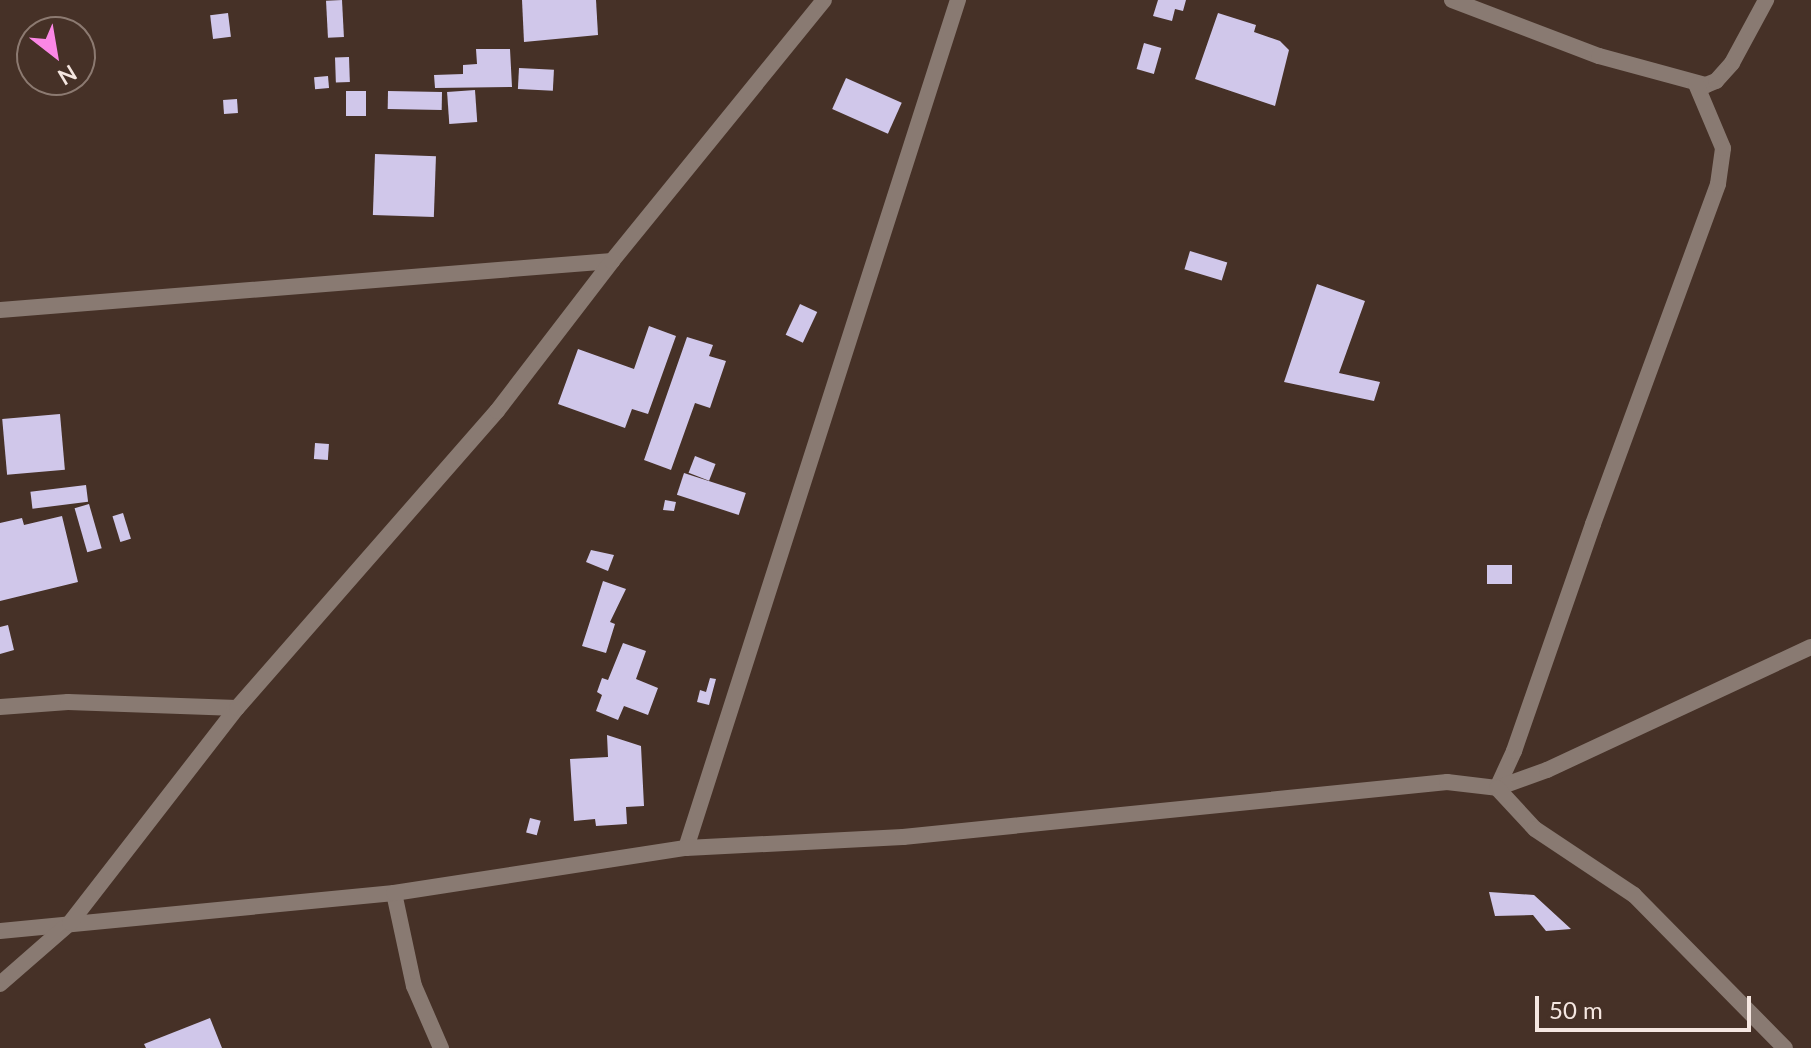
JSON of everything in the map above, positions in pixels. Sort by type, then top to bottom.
[{"type":"street","points":[[0,984],[70,923],[237,708],[497,411],[612,261],[824,0]]},
{"type":"street","points":[[686,848],[958,0]]},
{"type":"street","points":[[1452,0],[1599,56],[1696,84],[1716,81],[1724,73],[1766,0]]},
{"type":"street","points":[[1497,788],[1514,751],[1593,524],[1718,184],[1723,148],[1696,84]]},
{"type":"street","points":[[0,310],[612,261]]},
{"type":"street","points":[[0,931],[394,893],[686,848],[903,837],[1447,782],[1497,788],[1547,770],[1811,647]]},
{"type":"street","points":[[0,707],[68,702],[237,708]]},
{"type":"street","points":[[1497,788],[1535,829],[1634,895],[1785,1048]]},
{"type":"street","points":[[394,893],[414,986],[441,1048]]},
{"type":"building","points":[[342,0],[344,37],[328,38],[326,1]]},
{"type":"building","points":[[522,0],[596,0],[598,35],[524,42]]},
{"type":"building","points":[[1158,0],[1186,0],[1183,11],[1175,9],[1172,21],[1153,16]]},
{"type":"building","points":[[228,13],[231,37],[213,39],[210,15]]},
{"type":"building","points":[[1218,13],[1256,25],[1254,32],[1280,41],[1289,50],[1275,106],[1195,79]]},
{"type":"building","points":[[1144,43],[1161,48],[1154,74],[1137,69]]},
{"type":"building","points":[[476,49],[510,49],[512,87],[435,88],[434,75],[463,74],[463,65],[477,64]]},
{"type":"building","points":[[335,57],[349,57],[350,82],[336,82]]},
{"type":"building","points":[[519,68],[554,70],[553,91],[518,89]]},
{"type":"building","points":[[328,76],[329,88],[315,89],[314,77]]},
{"type":"building","points":[[846,78],[902,103],[888,134],[832,109]]},
{"type":"building","points":[[475,90],[477,122],[449,124],[447,92]]},
{"type":"building","points":[[346,91],[366,91],[366,116],[346,116]]},
{"type":"building","points":[[388,91],[442,92],[442,110],[388,109]]},
{"type":"building","points":[[237,99],[238,113],[224,114],[223,100]]},
{"type":"building","points":[[375,154],[436,156],[434,217],[373,215]]},
{"type":"building","points":[[1190,251],[1227,262],[1222,281],[1184,269]]},
{"type":"building","points":[[1317,284],[1365,301],[1339,373],[1380,382],[1374,401],[1284,382]]},
{"type":"building","points":[[800,304],[817,312],[803,343],[786,335]]},
{"type":"building","points":[[649,326],[676,336],[648,414],[632,409],[625,428],[558,404],[578,349],[634,369]]},
{"type":"building","points":[[687,337],[713,345],[709,356],[726,361],[710,408],[695,403],[671,470],[644,460]]},
{"type":"building","points":[[60,414],[65,470],[7,475],[2,419]]},
{"type":"building","points":[[315,443],[329,444],[328,460],[314,459]]},
{"type":"building","points":[[695,456],[716,464],[709,481],[689,473]]},
{"type":"building","points":[[684,473],[746,493],[739,515],[677,495]]},
{"type":"building","points":[[86,485],[88,502],[32,509],[30,492]]},
{"type":"building","points":[[665,500],[676,502],[674,511],[663,510]]},
{"type":"building","points":[[89,504],[102,548],[87,552],[75,508]]},
{"type":"building","points":[[123,513],[131,539],[120,542],[112,516]]},
{"type":"building","points":[[62,516],[78,582],[0,601],[0,523],[22,518],[24,525]]},
{"type":"building","points":[[591,550],[614,555],[608,571],[586,562]]},
{"type":"building","points":[[1487,565],[1512,565],[1512,584],[1487,584]]},
{"type":"building","points":[[603,581],[626,589],[610,622],[615,624],[606,653],[582,646]]},
{"type":"building","points":[[8,625],[14,650],[0,654],[0,627]]},
{"type":"building","points":[[623,643],[646,651],[636,679],[658,688],[648,715],[624,706],[618,720],[596,711],[602,695],[597,692],[602,678],[608,680]]},
{"type":"building","points":[[710,678],[716,679],[709,705],[697,702],[700,690],[706,692]]},
{"type":"building","points":[[607,735],[641,746],[644,806],[626,807],[627,824],[596,826],[595,819],[574,821],[570,759],[608,757]]},
{"type":"building","points":[[530,818],[541,821],[537,835],[526,832]]},
{"type":"building","points":[[1489,892],[1534,895],[1571,929],[1546,931],[1533,915],[1495,916]]},
{"type":"building","points":[[210,1018],[222,1048],[146,1048],[144,1044]]}]
